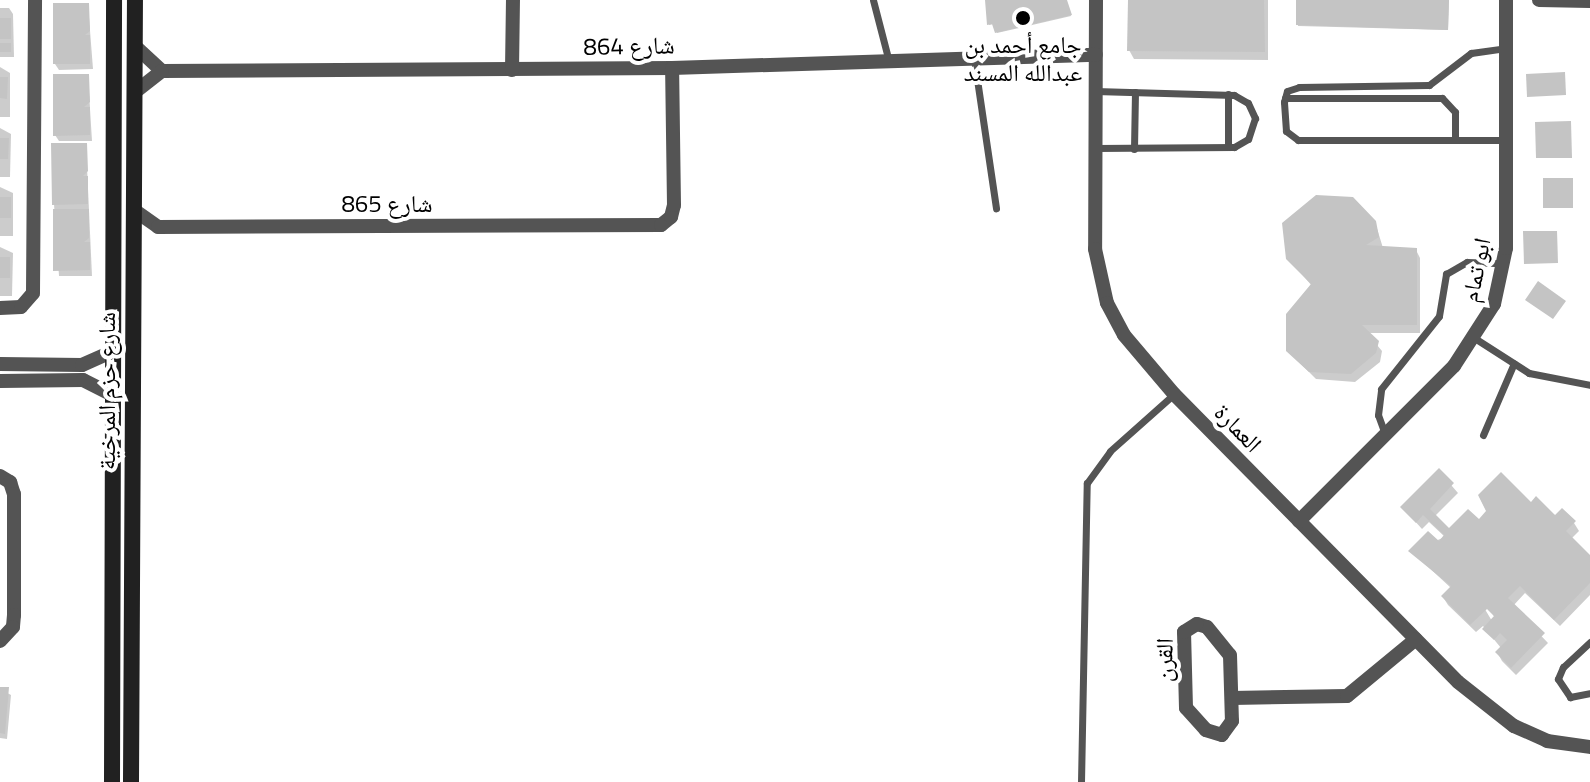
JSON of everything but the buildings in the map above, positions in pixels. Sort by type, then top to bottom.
[{"type":"street","points":[[0,308],[21,307],[33,293],[35,0]]},
{"type":"street","name":"شارع حزم المرخية","points":[[112,782],[114,0]]},
{"type":"street","name":"شارع حزم المرخية","points":[[131,782],[135,0]]},
{"type":"street","points":[[512,70],[513,0]]},
{"type":"street","name":"العمارة","points":[[1096,0],[1095,249],[1101,285],[1124,335],[1174,394],[1458,682],[1514,726],[1547,741],[1590,747]]},
{"type":"street","name":"ابو تمام","points":[[1299,521],[1386,435],[1476,339],[1494,304],[1504,264],[1506,0]]},
{"type":"street","points":[[1539,0],[1590,1]]},
{"type":"street","points":[[135,46],[162,71],[135,92]]},
{"type":"street","name":"شارع 864","points":[[162,71],[672,68],[1096,55]]},
{"type":"street","name":"شارع 865","points":[[158,227],[615,224],[655,218],[671,188],[672,68]]},
{"type":"street","points":[[132,248],[158,227],[134,210]]},
{"type":"street","points":[[0,364],[82,365],[115,350]]},
{"type":"street","points":[[0,381],[83,380],[115,396]]},
{"type":"street","points":[[0,476],[10,482],[14,494],[14,615],[13,627],[0,641]]},
{"type":"street","name":"القرن","points":[[1189,626],[1207,627],[1228,650],[1232,698],[1231,726],[1222,735],[1206,730],[1186,708],[1184,638],[1189,626]]},
{"type":"street","points":[[1232,698],[1347,696],[1416,639]]},
{"type":"lane","points":[[873,0],[889,62]]},
{"type":"lane","points":[[1505,140],[1298,140],[1284,126],[1285,98],[1290,89],[1436,83],[1471,53],[1506,48]]},
{"type":"lane","points":[[974,59],[996,208]]},
{"type":"lane","points":[[1436,83],[1437,98]]},
{"type":"lane","points":[[1095,91],[1228,94],[1248,103],[1255,123],[1248,139],[1228,147],[1095,148]]},
{"type":"lane","points":[[1134,149],[1135,92]]},
{"type":"lane","points":[[1228,94],[1228,147]]},
{"type":"lane","points":[[1285,98],[1437,98],[1454,109],[1455,140]]},
{"type":"lane","points":[[1386,435],[1378,415],[1381,389],[1439,316],[1446,274],[1467,262],[1504,264]]},
{"type":"lane","points":[[1476,339],[1543,378],[1590,385]]},
{"type":"lane","points":[[1483,435],[1514,363]]},
{"type":"lane","points":[[1081,782],[1087,483],[1110,451],[1174,394]]},
{"type":"lane","points":[[1590,642],[1563,667],[1558,679],[1570,697],[1590,693]]},
{"type":"place","name":"جامع أحمد بن عبدالله المسند","points":[[1023,18]]}]
